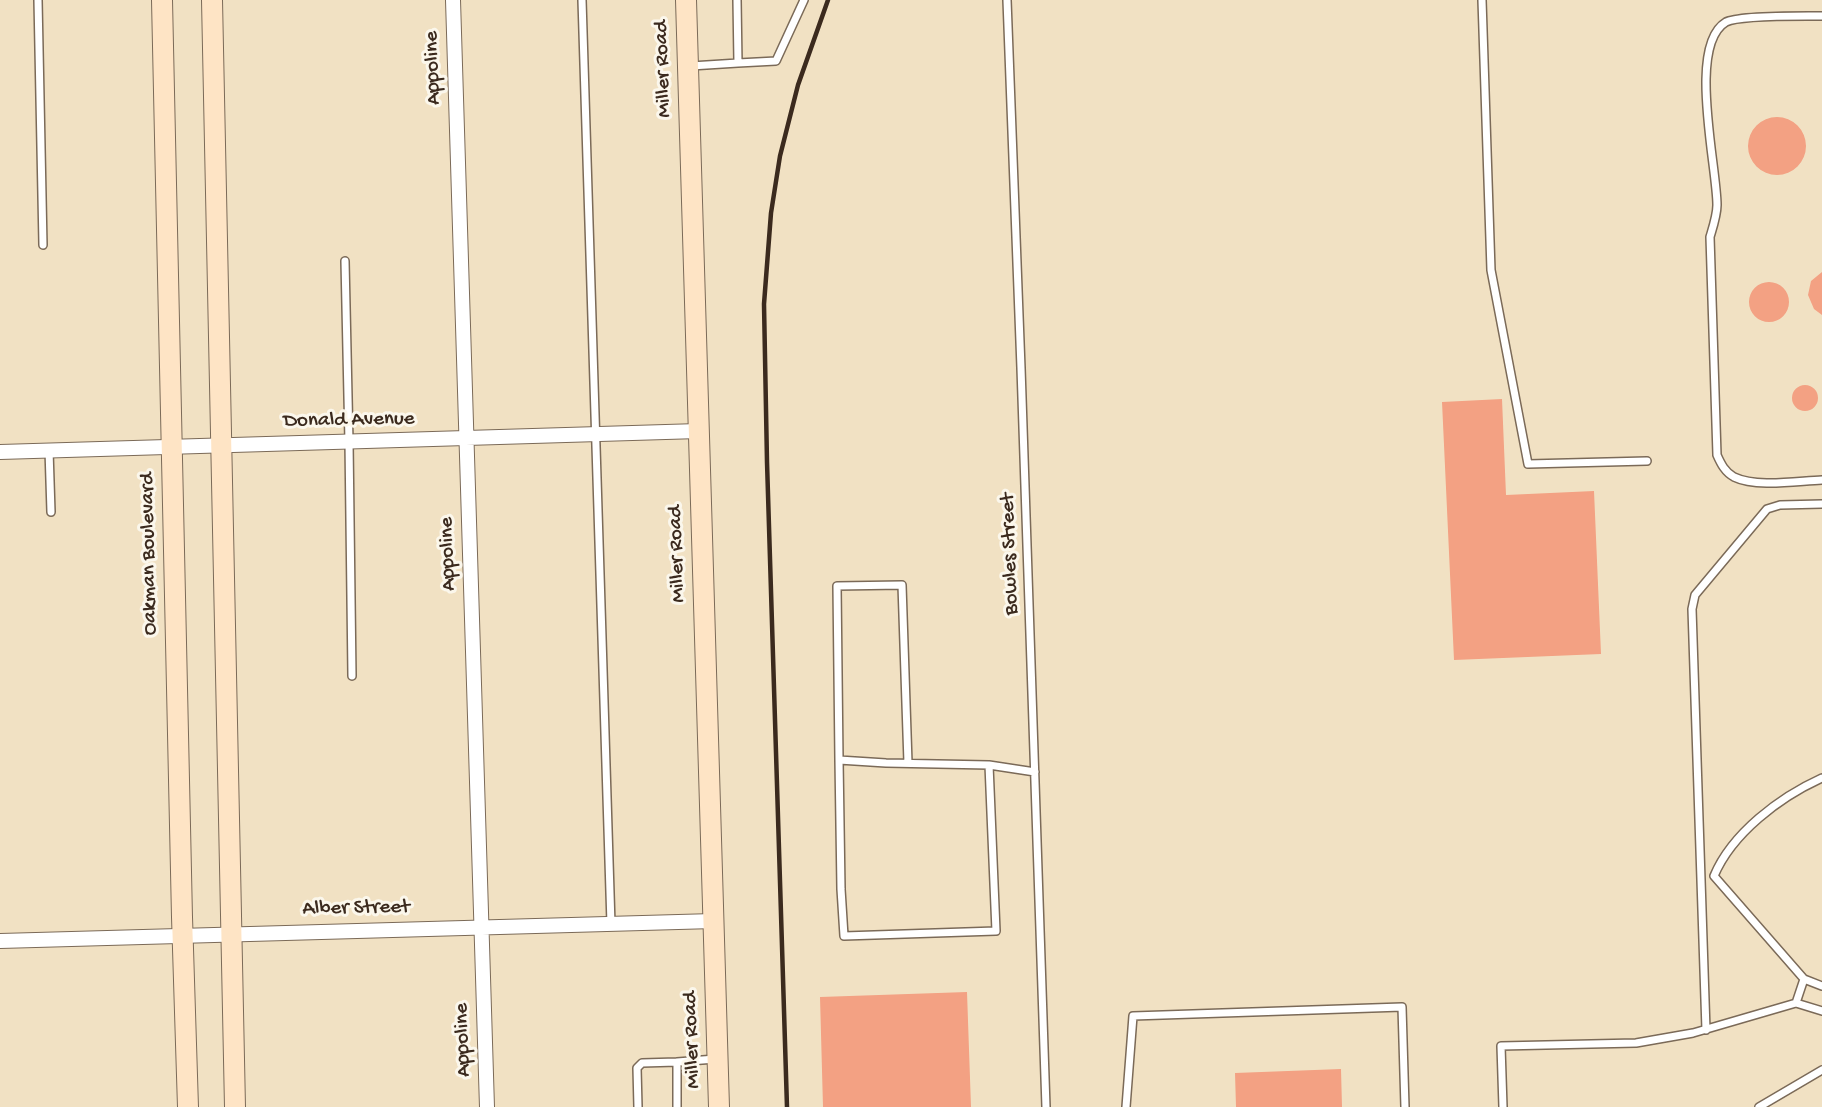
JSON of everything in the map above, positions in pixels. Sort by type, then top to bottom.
[{"type":"street","name":"Oakman Boulevard","points":[[162,0],[182,936],[188,1107]]},
{"type":"street","points":[[212,0],[235,1107]]},
{"type":"street","name":"Appoline","points":[[453,0],[487,1107]]},
{"type":"street","name":"Miller Road","points":[[686,0],[719,1107]]},
{"type":"street","name":"Donald Avenue","points":[[0,452],[699,431]]},
{"type":"street","name":"Alber Street","points":[[0,941],[714,921]]},
{"type":"lane","points":[[38,0],[43,245]]},
{"type":"lane","points":[[582,0],[610,924]]},
{"type":"lane","points":[[737,0],[738,63]]},
{"type":"lane","points":[[688,66],[776,61],[804,0]]},
{"type":"lane","name":"Bowles Street","points":[[1006,0],[1046,1107]]},
{"type":"lane","points":[[1482,0],[1491,270],[1528,464],[1647,461]]},
{"type":"lane","points":[[1822,16],[1744,18],[1726,22],[1712,36],[1707,59],[1706,92],[1717,207],[1710,237],[1717,455],[1722,467],[1732,476],[1745,481],[1822,480]]},
{"type":"lane","points":[[345,261],[352,675]]},
{"type":"lane","points":[[49,450],[51,512]]},
{"type":"lane","points":[[1706,1030],[1692,609],[1695,595],[1767,509],[1780,505],[1822,504]]},
{"type":"lane","points":[[908,763],[902,585],[837,586],[841,879],[844,936],[996,931],[989,765]]},
{"type":"lane","points":[[839,760],[989,765],[1035,772]]},
{"type":"lane","points":[[1701,880],[1714,876],[1721,860],[1752,823],[1806,785],[1822,778]]},
{"type":"lane","points":[[1714,876],[1804,979],[1822,986]]},
{"type":"lane","points":[[1796,1003],[1804,979]]},
{"type":"lane","points":[[1503,1107],[1501,1046],[1636,1043],[1668,1039],[1706,1030],[1796,1003],[1822,1011]]},
{"type":"lane","points":[[1126,1107],[1133,1016],[1402,1007],[1405,1107]]},
{"type":"lane","points":[[638,1107],[637,1068],[642,1063],[718,1059]]},
{"type":"lane","points":[[677,1062],[677,1107]]},
{"type":"lane","points":[[1759,1107],[1822,1070]]},
{"type":"building","points":[[1777,117],[1788,119],[1801,130],[1806,146],[1804,157],[1793,170],[1777,175],[1766,173],[1753,162],[1748,146],[1750,135],[1761,122]]},
{"type":"building","points":[[1822,272],[1822,315],[1814,309],[1808,295],[1811,281]]},
{"type":"building","points":[[1769,282],[1783,288],[1789,302],[1783,316],[1769,322],[1755,316],[1749,302],[1755,288]]},
{"type":"building","points":[[1805,385],[1814,389],[1818,398],[1814,407],[1805,411],[1796,407],[1792,398],[1796,389]]},
{"type":"building","points":[[1502,399],[1506,495],[1594,491],[1601,654],[1454,660],[1442,402]]},
{"type":"building","points":[[967,992],[971,1107],[823,1107],[820,997]]},
{"type":"building","points":[[1341,1069],[1342,1107],[1236,1107],[1235,1073]]},
{"type":"railway","points":[[787,1107],[764,304],[771,213],[780,156],[798,85],[828,0]]}]
